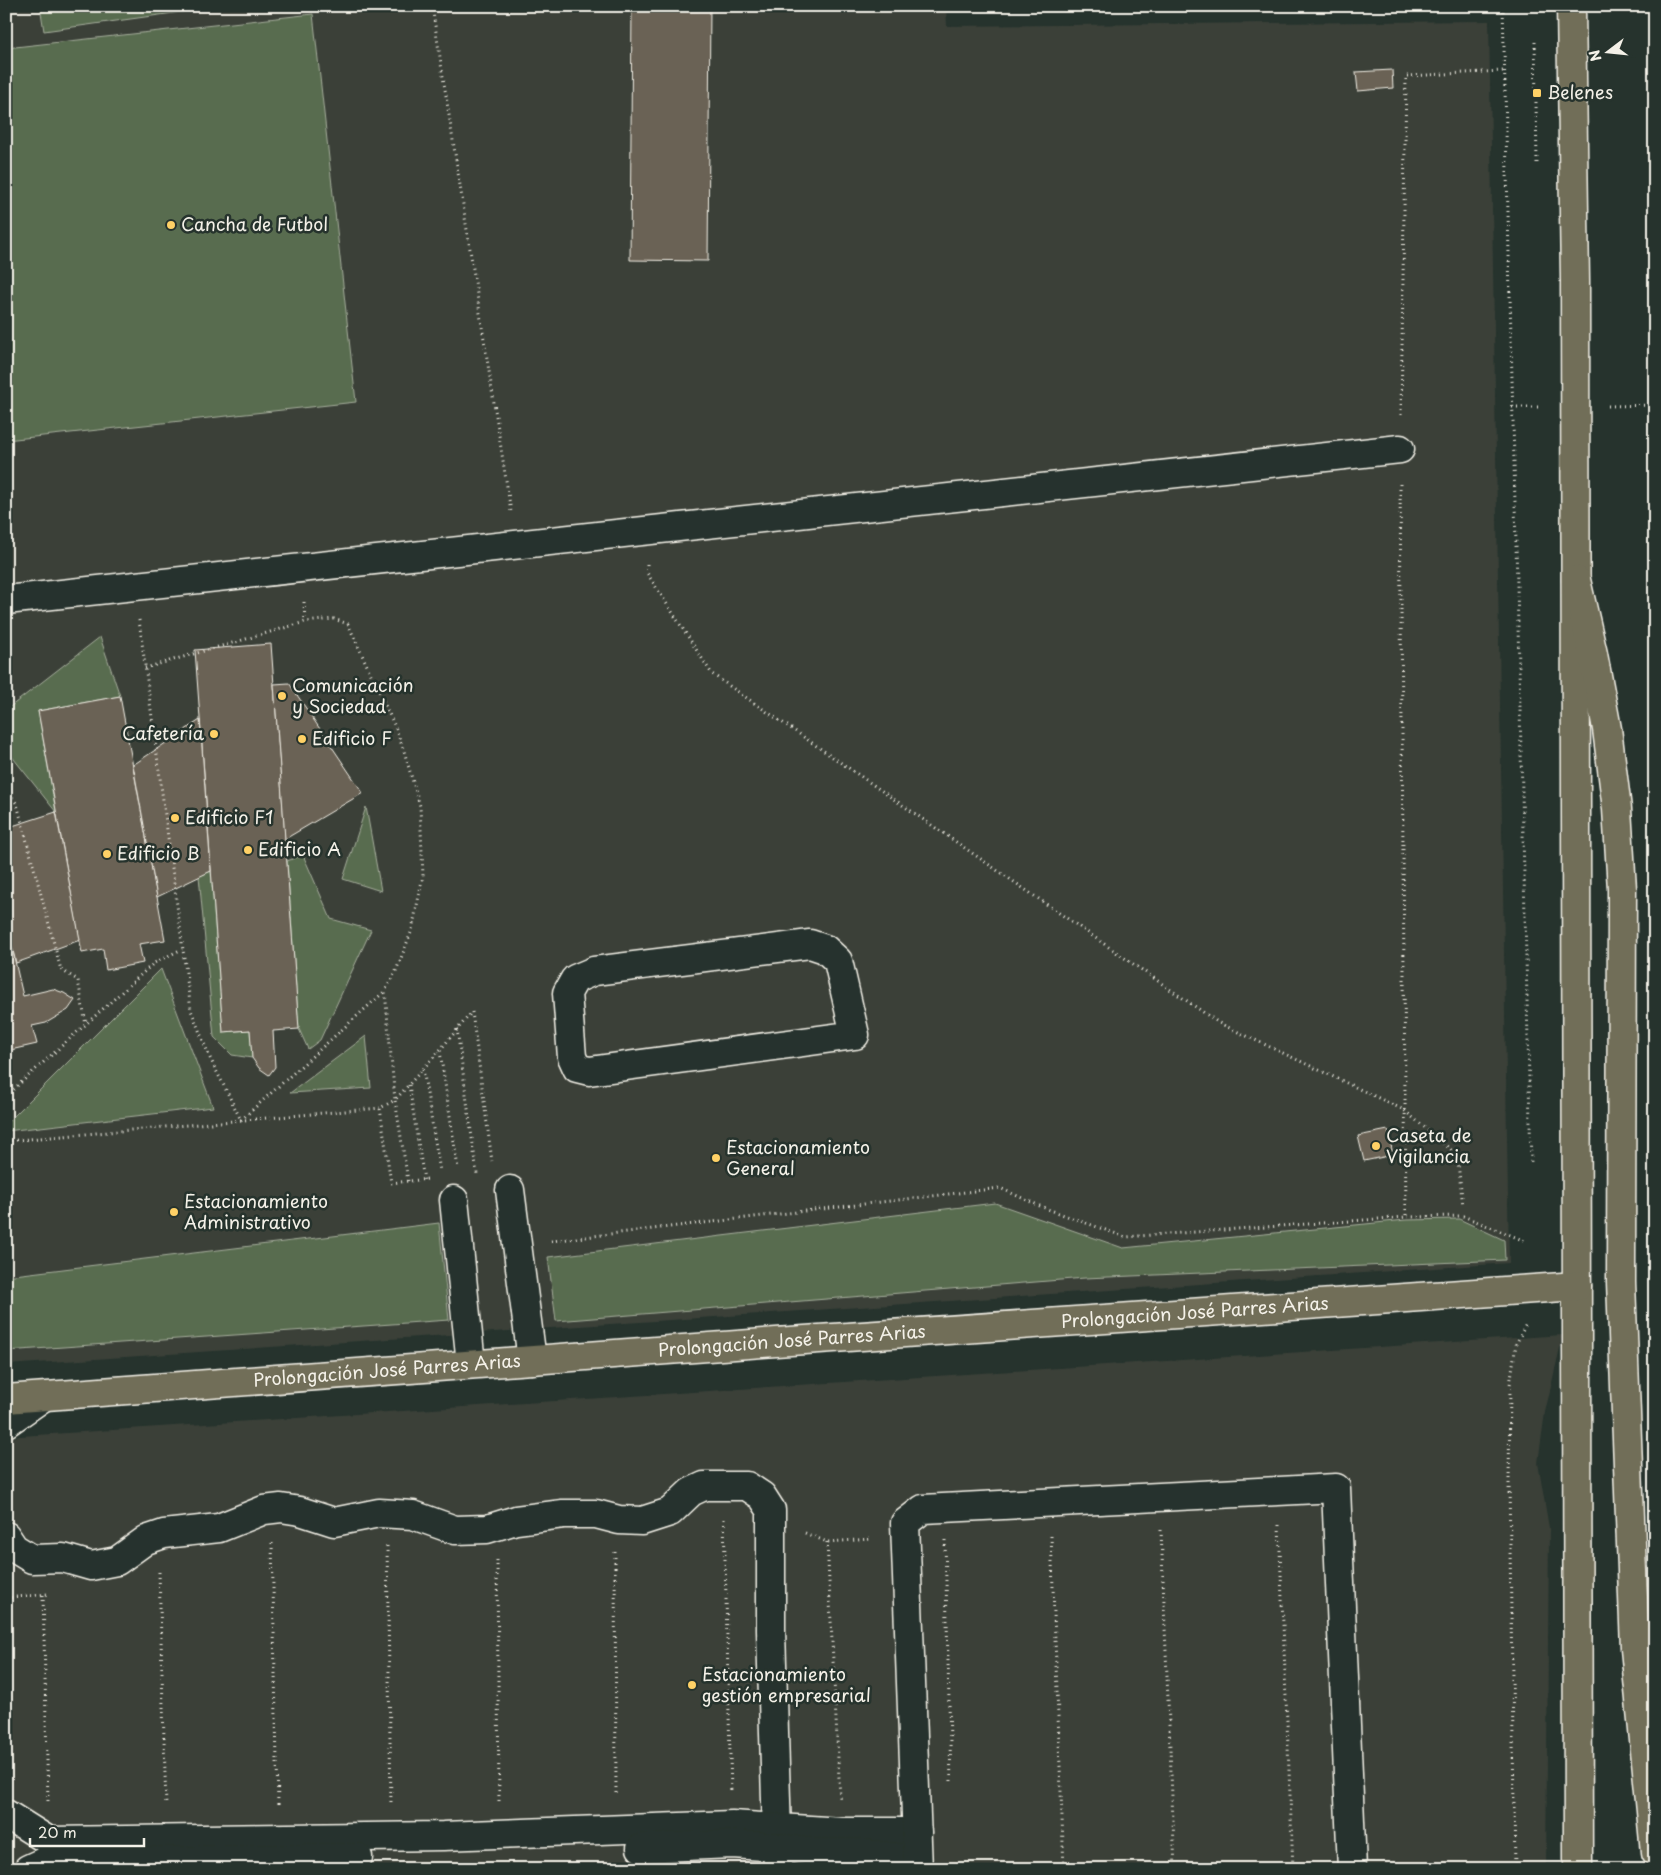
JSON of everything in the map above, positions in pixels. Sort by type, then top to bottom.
[{"type":"main road","points":[[1570,6],[1575,281],[1578,1869]]},
{"type":"main road","points":[[1576,580],[1593,654],[1607,729],[1622,889],[1621,1282],[1635,1649],[1655,1852]]},
{"type":"main road","name":"Prolongación José Parres Arias","points":[[6,1399],[1577,1286]]},
{"type":"street","points":[[6,600],[1400,448]]},
{"type":"street","points":[[810,944],[825,949],[838,961],[855,1035],[589,1071],[577,1068],[572,1057],[567,993],[576,979],[594,971],[810,944]]},
{"type":"street","points":[[452,1184],[472,1364]]},
{"type":"street","points":[[510,1190],[532,1360]]},
{"type":"street","points":[[6,1423],[43,1397]]},
{"type":"street","points":[[6,1536],[14,1548],[32,1559],[63,1558],[91,1566],[117,1561],[146,1540],[164,1534],[219,1528],[264,1510],[281,1508],[300,1511],[334,1522],[380,1513],[413,1515],[455,1530],[488,1529],[516,1520],[563,1514],[596,1514],[619,1520],[642,1521],[670,1512],[691,1492],[704,1486],[747,1486],[762,1496],[771,1510],[770,1630],[778,1848]]},
{"type":"street","points":[[28,1869],[41,1863],[327,1858],[732,1844],[812,1852],[863,1854],[918,1864],[905,1523],[923,1508],[1336,1488],[1352,1869]]},
{"type":"street","points":[[6,1814],[49,1841],[392,1837],[732,1825],[778,1848],[842,1832],[917,1832]]},
{"type":"path","points":[[432,6],[516,545]]},
{"type":"path","points":[[1503,6],[1531,1164]]},
{"type":"path","points":[[1406,1217],[1400,448],[1406,76],[1504,71]]},
{"type":"path","points":[[1648,405],[1655,405]]},
{"type":"path","points":[[646,531],[647,573],[712,674],[1219,1023],[1404,1110],[1457,1156],[1463,1206]]},
{"type":"path","points":[[135,586],[191,1010],[210,1058],[241,1120]]},
{"type":"path","points":[[145,668],[305,622],[334,619],[348,624],[396,728],[420,806],[423,876],[412,930],[396,971],[385,991],[241,1120]]},
{"type":"path","points":[[6,790],[17,804],[61,970],[78,980],[86,1025]]},
{"type":"path","points":[[6,1096],[154,963],[182,949]]},
{"type":"path","points":[[385,991],[394,1100],[408,1181]]},
{"type":"path","points":[[6,1141],[380,1108],[394,1100],[472,1012],[492,1162]]},
{"type":"path","points":[[457,1030],[477,1174]]},
{"type":"path","points":[[440,1050],[452,1184]]},
{"type":"path","points":[[423,1068],[452,1184]]},
{"type":"path","points":[[409,1084],[424,1180]]},
{"type":"path","points":[[380,1108],[391,1183]]},
{"type":"path","points":[[550,1241],[1000,1188],[1042,1207],[1125,1237],[1406,1217],[1463,1216],[1525,1241]]},
{"type":"path","points":[[1515,1869],[1509,1483],[1510,1385],[1516,1344],[1528,1319]]},
{"type":"path","points":[[724,1513],[732,1825]]},
{"type":"path","points":[[1161,1522],[1175,1869]]},
{"type":"path","points":[[1051,1530],[1064,1869]]},
{"type":"path","points":[[945,1535],[951,1790]]},
{"type":"path","points":[[271,1537],[279,1838]]},
{"type":"path","points":[[387,1542],[392,1837]]},
{"type":"path","points":[[615,1542],[617,1829]]},
{"type":"path","points":[[827,1542],[842,1832]]},
{"type":"path","points":[[498,1560],[499,1834]]},
{"type":"path","points":[[159,1568],[167,1839]]},
{"type":"path","points":[[44,1595],[49,1841]]},
{"type":"shaded area","points":[[6,6],[946,6],[947,26],[1489,21],[1509,1263],[6,1365]]},
{"type":"shaded area","name":"Estacionamiento gestión empresarial","points":[[1563,1335],[1545,1412],[1538,1463],[1549,1528],[1546,1869],[6,1869],[6,1437]]},
{"type":"green space","points":[[40,6],[217,6],[217,7],[44,31]]},
{"type":"green space","name":"Cancha de Futbol","points":[[313,14],[356,402],[6,440],[6,48]]},
{"type":"green space","points":[[100,637],[120,696],[38,711],[56,812],[6,749],[6,710]]},
{"type":"green space","points":[[366,807],[381,891],[343,879]]},
{"type":"green space","points":[[303,855],[331,919],[371,930],[320,1040],[308,1049],[299,1029],[287,861]]},
{"type":"green space","points":[[211,871],[223,1032],[250,1030],[252,1058],[232,1055],[214,1037],[199,876]]},
{"type":"green space","points":[[161,969],[213,1107],[6,1131],[6,1124]]},
{"type":"green space","points":[[366,1036],[371,1088],[290,1093]]},
{"type":"green space","points":[[995,1203],[1123,1248],[1406,1220],[1459,1219],[1504,1240],[1505,1260],[1085,1278],[556,1321],[548,1257]]},
{"type":"green space","points":[[439,1223],[449,1320],[6,1351],[6,1276]]},
{"type":"building","points":[[632,6],[710,6],[708,261],[630,260]]},
{"type":"building","points":[[1392,70],[1393,88],[1358,91],[1356,72]]},
{"type":"building","name":"Edificio A","points":[[271,644],[299,1029],[273,1031],[275,1067],[269,1075],[259,1068],[252,1058],[250,1030],[223,1032],[195,650]]},
{"type":"building","name":"Edificio F","points":[[289,683],[363,793],[285,839],[274,684]]},
{"type":"building","name":"Edificio B","points":[[120,696],[165,940],[139,944],[143,963],[106,970],[103,949],[82,953],[38,711]]},
{"type":"building","name":"Edificio F1","points":[[200,720],[211,871],[157,897],[133,765]]},
{"type":"building","points":[[56,812],[80,940],[16,963],[6,922],[6,828]]},
{"type":"building","points":[[6,922],[23,996],[53,989],[75,1000],[68,1010],[46,1023],[32,1026],[37,1044],[6,1051]]},
{"type":"building","name":"Caseta de Vigilancia","points":[[1388,1130],[1393,1155],[1364,1161],[1358,1136]]},
{"type":"place","name":"Belenes","points":[[1537,93]]},
{"type":"place","name":"Cancha de Futbol","points":[[171,225]]},
{"type":"place","name":"Comunicación y Sociedad","points":[[282,696]]},
{"type":"place","name":"Cafetería","points":[[214,734]]},
{"type":"place","name":"Edificio F","points":[[302,739]]},
{"type":"place","name":"Edificio F1","points":[[175,818]]},
{"type":"place","name":"Edificio A","points":[[248,850]]},
{"type":"place","name":"Edificio B","points":[[107,854]]},
{"type":"place","name":"Caseta de Vigilancia","points":[[1376,1146]]},
{"type":"place","name":"Estacionamiento General","points":[[716,1158]]},
{"type":"place","name":"Estacionamiento Administrativo","points":[[174,1212]]},
{"type":"place","name":"Estacionamiento gestión empresarial","points":[[692,1685]]}]
